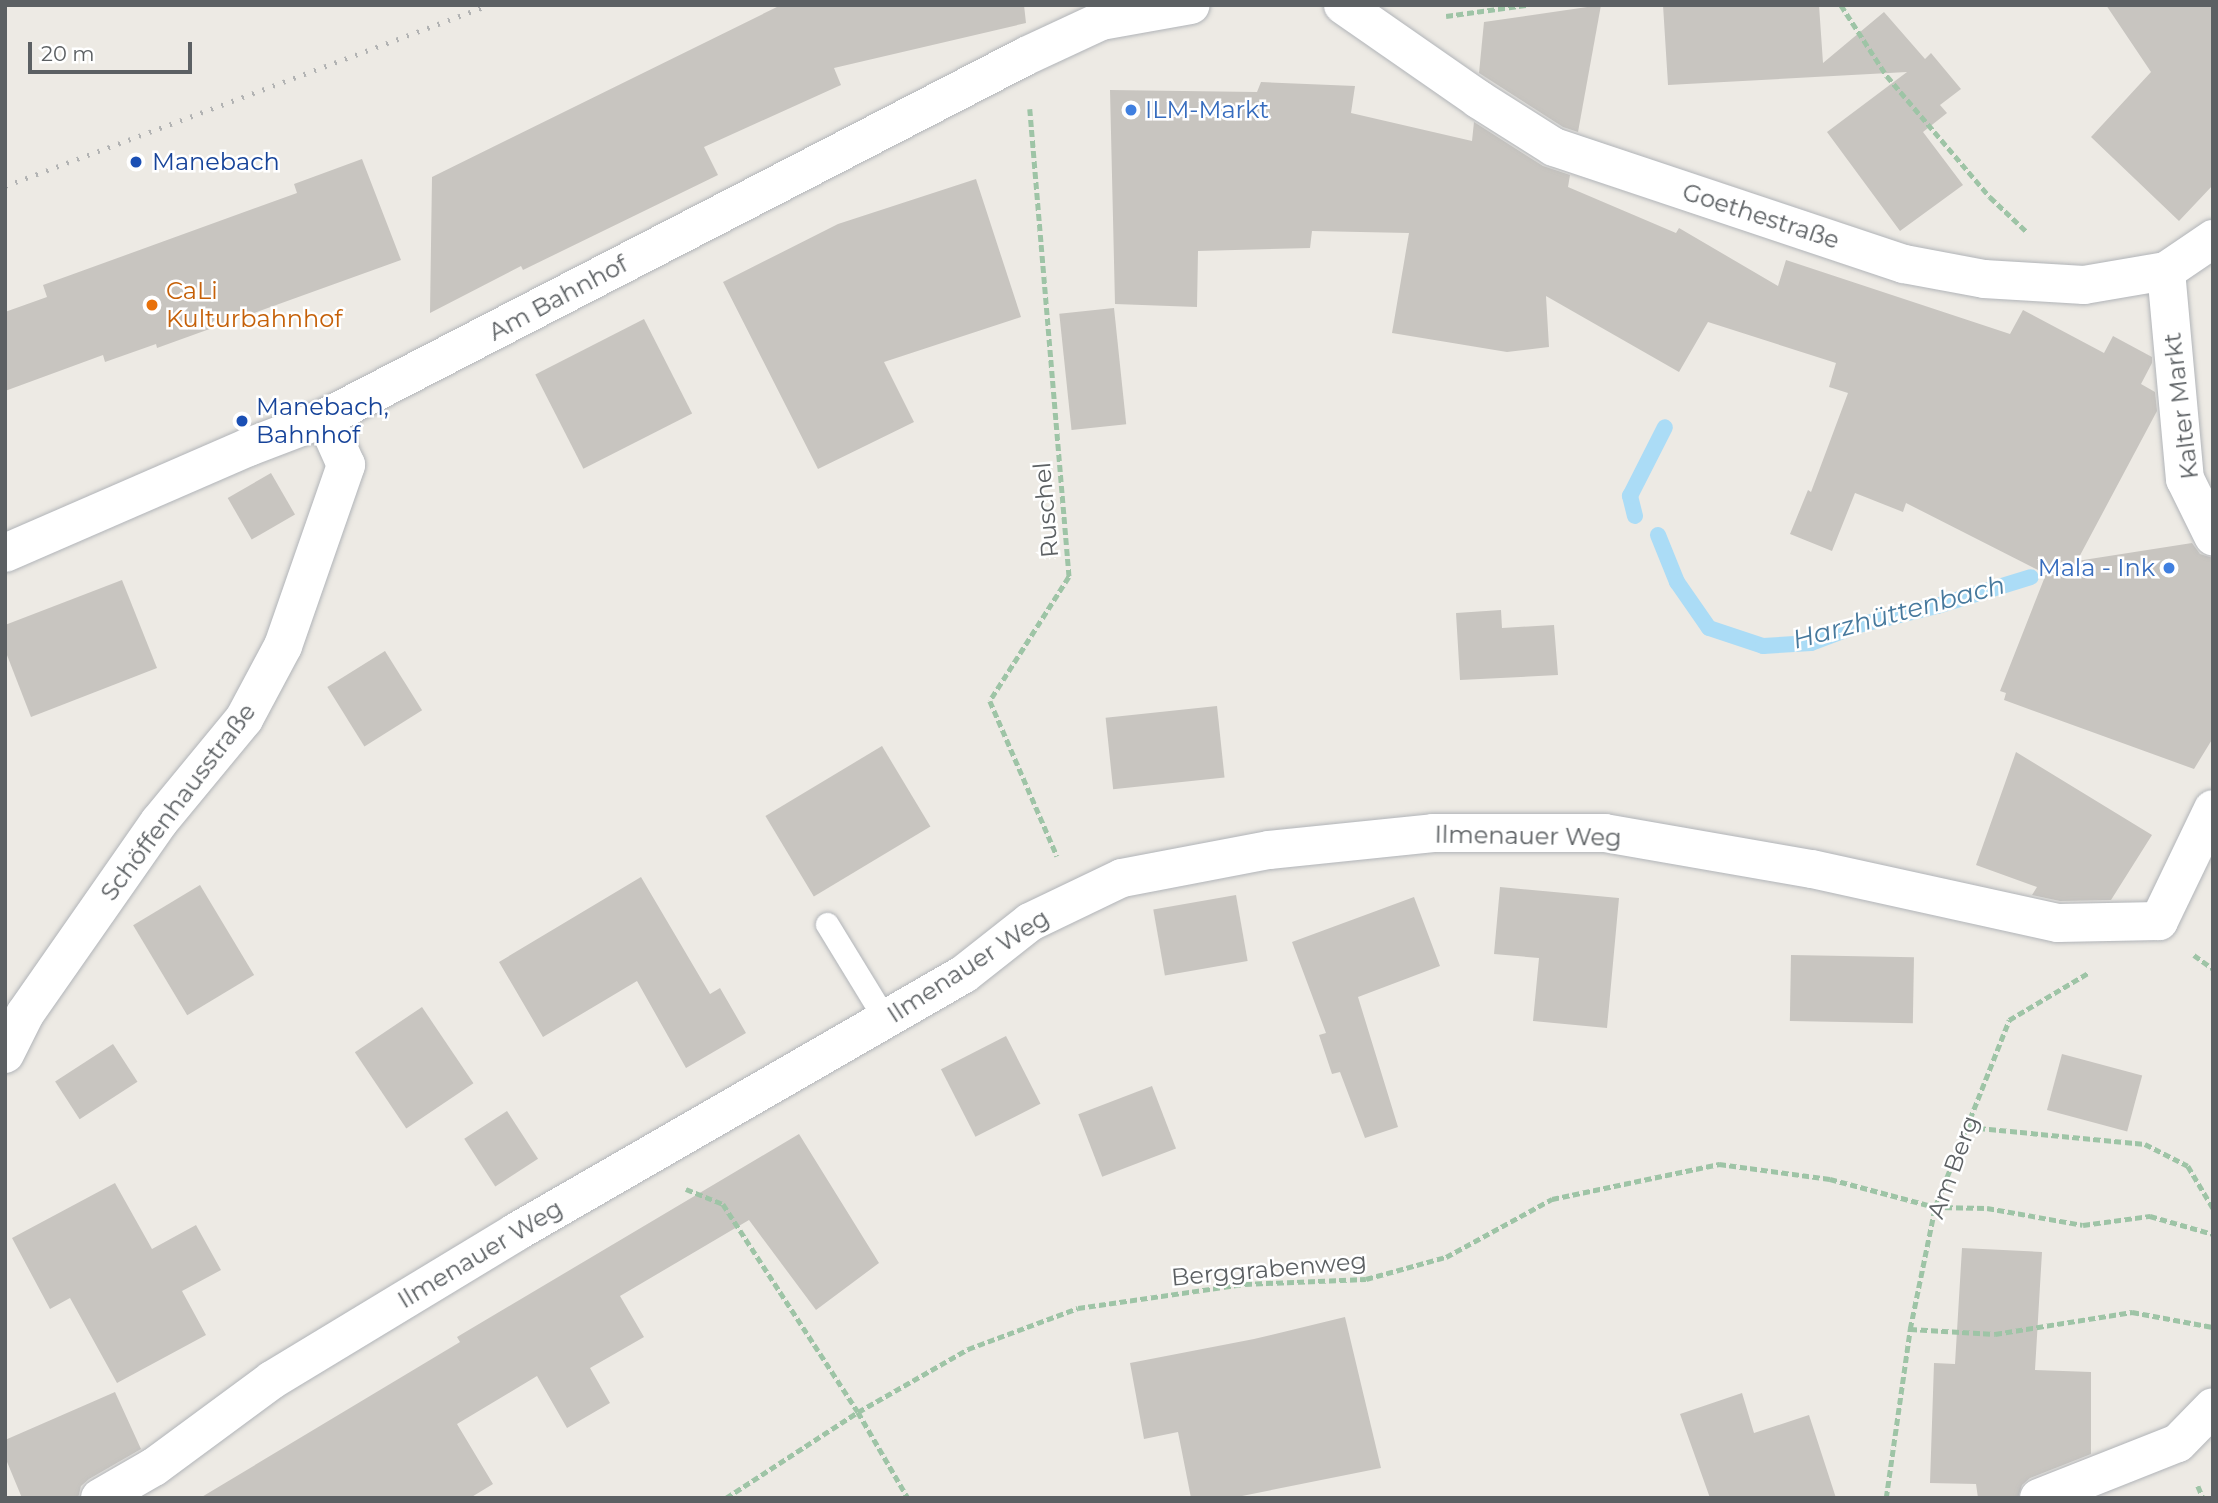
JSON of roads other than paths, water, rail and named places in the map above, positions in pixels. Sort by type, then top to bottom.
[{"type":"street","name":"Am Bahnhof","points":[[5,553],[249,447],[325,418],[1026,56],[1098,13],[1191,5]]},
{"type":"street","name":"Goethestraße","points":[[1343,5],[1478,99],[1554,147],[1904,264],[1984,279],[2084,285],[2166,271],[2213,239]]},
{"type":"street","name":"Kalter Markt","points":[[2166,271],[2185,479],[2213,536]]},
{"type":"street","name":"Schöffenhausstraße","points":[[5,1054],[25,1014],[159,822],[244,719],[283,646],[346,465],[325,418]]},
{"type":"street","name":"Ilmenauer Weg","points":[[100,1498],[154,1466],[272,1380],[516,1232],[964,974],[1030,922],[1122,878],[1269,850],[1433,833],[1605,833],[1812,869],[2057,923],[2159,921],[2213,809]]},
{"type":"street","points":[[2039,1498],[2178,1443],[2213,1407]]},
{"type":"lane","points":[[827,924],[885,1019]]},
{"type":"waterway","name":"Harzhüttenbach","points":[[1635,516],[1630,496],[1665,427]]},
{"type":"waterway","name":"Harzhüttenbach","points":[[1658,535],[1677,582],[1709,628],[1763,646],[1811,643],[1859,625],[1937,606],[2031,577]]},
{"type":"railway","points":[[5,186],[489,5]]},
{"type":"place","name":"ILM-Markt","points":[[1131,110]]},
{"type":"place","name":"Manebach","points":[[136,162]]},
{"type":"place","name":"CaLi Kulturbahnhof","points":[[152,305]]},
{"type":"place","name":"Manebach, Bahnhof","points":[[242,421]]},
{"type":"place","name":"Mala - Ink","points":[[2169,568]]}]
